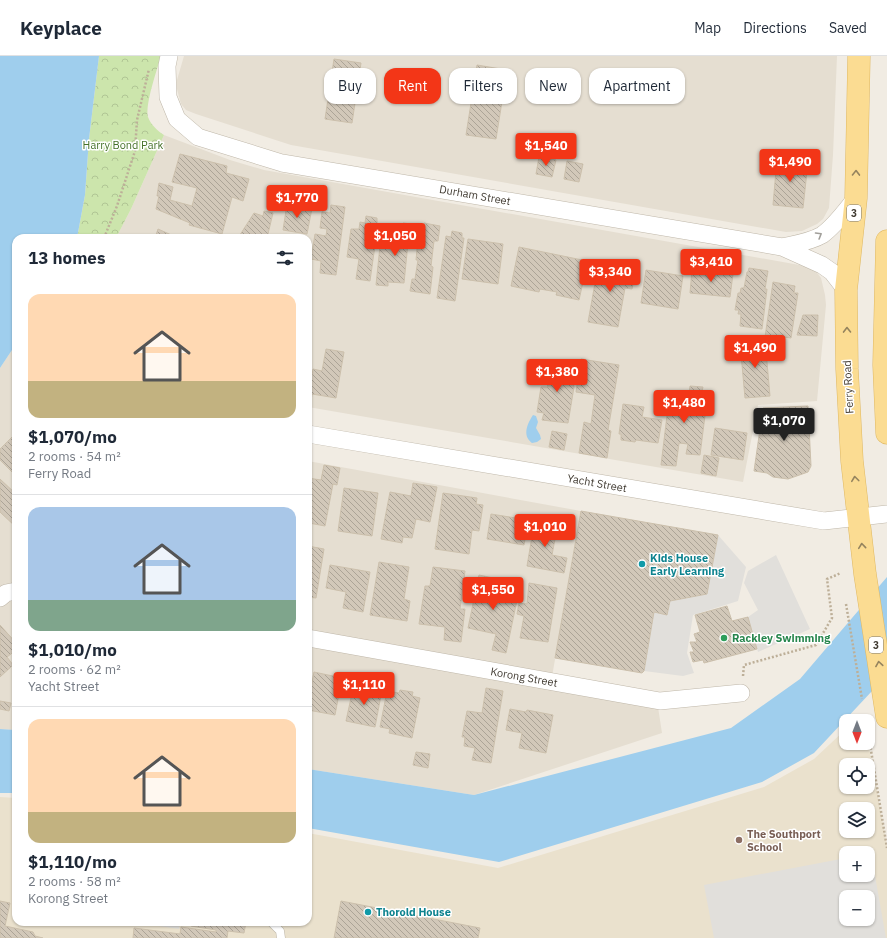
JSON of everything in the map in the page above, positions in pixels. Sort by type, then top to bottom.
[{"type":"main road","name":"Ferry Road","points":[[859,56],[856,198],[846,290],[848,377],[852,461],[865,574],[887,717]]},
{"type":"main road","points":[[887,241],[884,365],[887,432]]},
{"type":"street","name":"Durham Street","points":[[169,56],[167,66],[168,97],[177,119],[198,137],[282,163],[782,247],[832,272],[846,290]]},
{"type":"street","name":"Durham Street","points":[[782,247],[812,240],[822,235],[856,198]]},
{"type":"street","name":"Yacht Street","points":[[312,435],[819,520],[859,518],[887,514]]},
{"type":"street","points":[[0,598],[6,593],[12,592]]},
{"type":"street","name":"Korong Street","points":[[312,639],[660,701],[741,692]]},
{"type":"lane","points":[[275,926],[280,931],[282,938]]},
{"type":"path","points":[[106,234],[117,206],[135,151],[143,90],[150,63]]},
{"type":"path","points":[[741,692],[744,665],[816,645],[832,618],[827,579],[841,573]]},
{"type":"path","points":[[846,604],[863,705]]},
{"type":"path","points":[[871,750],[887,848]]},
{"type":"shaded area","points":[[184,56],[837,56],[833,155],[829,208],[823,219],[817,224],[802,231],[786,232],[291,145],[186,110],[181,104],[177,89],[177,80]]},
{"type":"shaded area","points":[[164,135],[230,160],[264,170],[805,266],[815,270],[821,278],[826,305],[817,401],[758,405],[743,482],[312,408],[312,234],[118,234],[131,209]]},
{"type":"shaded area","points":[[12,350],[12,730],[0,729],[0,368]]},
{"type":"shaded area","points":[[312,462],[581,511],[550,688],[658,707],[662,733],[474,795],[312,770]]},
{"type":"shaded area","points":[[718,535],[746,567],[738,601],[693,615],[687,653],[694,673],[683,676],[644,671],[654,612],[667,615],[670,601],[707,594]]},
{"type":"shaded area","points":[[776,555],[810,629],[758,652],[748,617],[758,610],[744,583],[748,571]]},
{"type":"shaded area","name":"The Southport School","points":[[839,736],[839,750],[869,750],[871,758],[839,758],[839,794],[875,794],[875,780],[887,846],[887,938],[0,938],[0,797],[12,798],[12,926],[312,926],[312,834],[498,868],[764,787],[814,759]]},
{"type":"shaded area","points":[[839,859],[839,882],[875,882],[875,876],[886,938],[714,938],[704,885]]},
{"type":"shaded area","points":[[159,926],[179,926],[179,929]]},
{"type":"green space","name":"Harry Bond Park","points":[[99,56],[161,56],[148,104],[148,117],[157,130],[164,135],[131,209],[118,234],[78,234],[85,195],[89,139]]},
{"type":"water","points":[[0,56],[99,56],[89,139],[85,195],[78,234],[12,234],[12,350],[0,368]]},
{"type":"water","points":[[533,415],[536,416],[538,422],[536,428],[541,439],[532,443],[527,437],[526,430]]},
{"type":"water","points":[[887,577],[887,675],[850,714],[839,714],[839,726],[814,753],[762,782],[499,862],[312,829],[312,770],[474,795],[731,728],[800,679]]},
{"type":"water","points":[[0,729],[12,730],[12,793],[0,793]]},
{"type":"building","points":[[334,59],[361,63],[360,68],[333,68]]},
{"type":"building","points":[[477,65],[495,68],[477,68]]},
{"type":"building","points":[[327,104],[355,104],[352,123],[325,119]]},
{"type":"building","points":[[471,104],[502,104],[496,139],[466,135]]},
{"type":"building","points":[[180,154],[227,166],[226,173],[249,179],[243,201],[232,197],[222,234],[189,225],[190,223],[156,209],[159,196],[157,196],[159,183],[173,187],[170,200],[192,206],[197,188],[172,182]]},
{"type":"building","points":[[539,157],[556,160],[552,177],[536,174]]},
{"type":"building","points":[[777,159],[808,162],[803,208],[773,205]]},
{"type":"building","points":[[567,161],[583,164],[579,182],[564,179]]},
{"type":"building","points":[[287,204],[312,208],[307,234],[283,230]]},
{"type":"building","points":[[331,205],[345,207],[336,275],[320,273],[321,261],[312,259],[315,234],[326,236],[327,229],[320,228],[322,212],[330,213]]},
{"type":"building","points":[[264,211],[273,213],[268,234],[241,234],[254,213],[263,216]]},
{"type":"building","points":[[366,216],[377,218],[378,224],[370,281],[356,279],[359,259],[347,257],[351,229],[359,229],[360,222],[365,223]]},
{"type":"building","points":[[403,223],[411,224],[411,228],[413,228],[411,244],[408,243],[404,283],[388,282],[388,286],[376,285],[380,246],[389,247],[391,230],[397,231],[398,225],[403,225]]},
{"type":"building","points":[[424,223],[440,226],[438,241],[434,241],[430,294],[410,291],[412,279],[415,279],[418,260],[416,260],[418,239],[422,240]]},
{"type":"building","points":[[158,229],[169,234],[156,234]]},
{"type":"building","points":[[452,231],[462,233],[462,238],[464,238],[455,301],[437,298],[446,236],[451,237]]},
{"type":"building","points":[[468,239],[503,244],[498,284],[462,279]]},
{"type":"building","points":[[519,247],[592,262],[588,283],[583,282],[579,300],[556,295],[557,292],[540,289],[539,292],[511,286]]},
{"type":"building","points":[[599,261],[636,268],[632,289],[625,288],[618,327],[588,322]]},
{"type":"building","points":[[749,268],[768,271],[762,329],[740,326],[741,314],[738,314],[739,310],[735,310],[738,293],[740,293],[741,288],[744,288]]},
{"type":"building","points":[[646,270],[683,276],[678,309],[641,303]]},
{"type":"building","points":[[692,270],[733,274],[730,297],[690,293]]},
{"type":"building","points":[[773,282],[795,286],[794,293],[798,293],[791,338],[777,336],[777,339],[765,337]]},
{"type":"building","points":[[803,315],[818,315],[817,336],[797,335]]},
{"type":"building","points":[[765,340],[770,396],[745,398],[740,343]]},
{"type":"building","points":[[326,349],[344,352],[336,398],[312,394],[313,369],[322,371]]},
{"type":"building","points":[[581,359],[619,365],[608,430],[611,431],[607,458],[579,453],[584,422],[591,424],[595,395],[576,392]]},
{"type":"building","points":[[568,361],[574,387],[568,423],[542,420],[544,413],[537,412],[541,387],[548,387],[542,364]]},
{"type":"building","points":[[690,386],[703,387],[702,391],[708,392],[700,455],[686,454],[688,444],[679,443],[676,466],[661,465],[670,391],[689,394]]},
{"type":"building","points":[[623,404],[644,407],[642,417],[662,420],[658,443],[636,440],[635,442],[621,440],[621,434],[619,434]]},
{"type":"building","points":[[808,406],[811,466],[808,472],[788,479],[773,477],[767,473],[754,471],[763,408]]},
{"type":"building","points":[[715,428],[747,433],[743,460],[711,455]]},
{"type":"building","points":[[552,431],[567,434],[564,450],[549,447]]},
{"type":"building","points":[[12,437],[12,472],[0,460],[0,449]]},
{"type":"building","points":[[704,455],[719,458],[716,476],[701,473]]},
{"type":"building","points":[[324,465],[340,468],[337,485],[333,484],[325,526],[312,524],[312,479],[321,480]]},
{"type":"building","points":[[0,479],[12,490],[12,523],[0,512]]},
{"type":"building","points":[[413,483],[437,487],[430,522],[416,519],[412,538],[403,537],[402,543],[381,539],[390,492],[411,496]]},
{"type":"building","points":[[344,488],[378,493],[372,536],[338,531]]},
{"type":"building","points":[[443,493],[477,498],[476,504],[483,505],[479,531],[472,530],[469,554],[435,549]]},
{"type":"building","name":"Kids House Early Learning","points":[[581,511],[718,535],[707,594],[670,601],[667,615],[654,612],[644,671],[642,673],[555,658]]},
{"type":"building","points":[[491,514],[528,520],[524,545],[487,539]]},
{"type":"building","points":[[535,519],[558,523],[552,555],[567,558],[564,573],[527,566]]},
{"type":"building","points":[[312,547],[324,549],[316,598],[312,598]]},
{"type":"building","points":[[379,562],[409,567],[404,599],[410,601],[407,621],[370,615]]},
{"type":"building","points":[[330,565],[370,572],[363,612],[343,608],[346,592],[326,588]]},
{"type":"building","points":[[433,567],[465,571],[460,609],[465,609],[461,642],[444,640],[445,627],[419,624],[425,586],[430,586]]},
{"type":"building","points":[[479,575],[507,581],[503,597],[517,600],[506,653],[492,650],[496,634],[468,628]]},
{"type":"building","points":[[529,583],[557,588],[548,642],[520,638],[524,616],[517,614],[519,603],[527,604]]},
{"type":"building","name":"Rackley Swimming","points":[[727,606],[732,621],[748,617],[757,649],[704,663],[703,660],[693,662],[690,652],[694,652],[690,642],[697,642],[694,634],[700,632],[695,615]]},
{"type":"building","points":[[0,625],[12,638],[12,653],[7,657],[12,666],[0,677]]},
{"type":"building","points":[[314,672],[342,678],[335,715],[312,711],[312,682]]},
{"type":"building","points":[[354,684],[382,690],[375,727],[346,721]]},
{"type":"building","points":[[486,688],[503,691],[491,763],[472,760],[475,748],[464,746],[465,737],[462,737],[467,711],[482,713]]},
{"type":"building","points":[[400,690],[413,692],[412,696],[420,698],[412,738],[389,733],[390,729],[380,727],[387,691],[399,693]]},
{"type":"building","points":[[0,701],[11,703],[9,711],[0,709]]},
{"type":"building","points":[[510,709],[526,712],[527,710],[553,715],[546,753],[519,748],[522,733],[506,730]]},
{"type":"building","points":[[416,752],[430,754],[428,768],[413,765]]},
{"type":"building","points":[[0,901],[10,903],[5,926],[33,932],[35,936],[43,938],[0,938]]},
{"type":"building","name":"Thorold House","points":[[341,901],[480,928],[478,938],[334,938]]},
{"type":"building","points":[[191,926],[245,926],[244,933],[228,931],[227,938],[133,938],[134,928],[180,934],[181,927],[216,932],[216,930]]},
{"type":"place","name":"Kids House Early Learning","points":[[642,564]]},
{"type":"place","name":"Rackley Swimming","points":[[724,638]]},
{"type":"place","name":"The Southport School","points":[[739,840]]},
{"type":"place","name":"Thorold House","points":[[368,912]]}]
